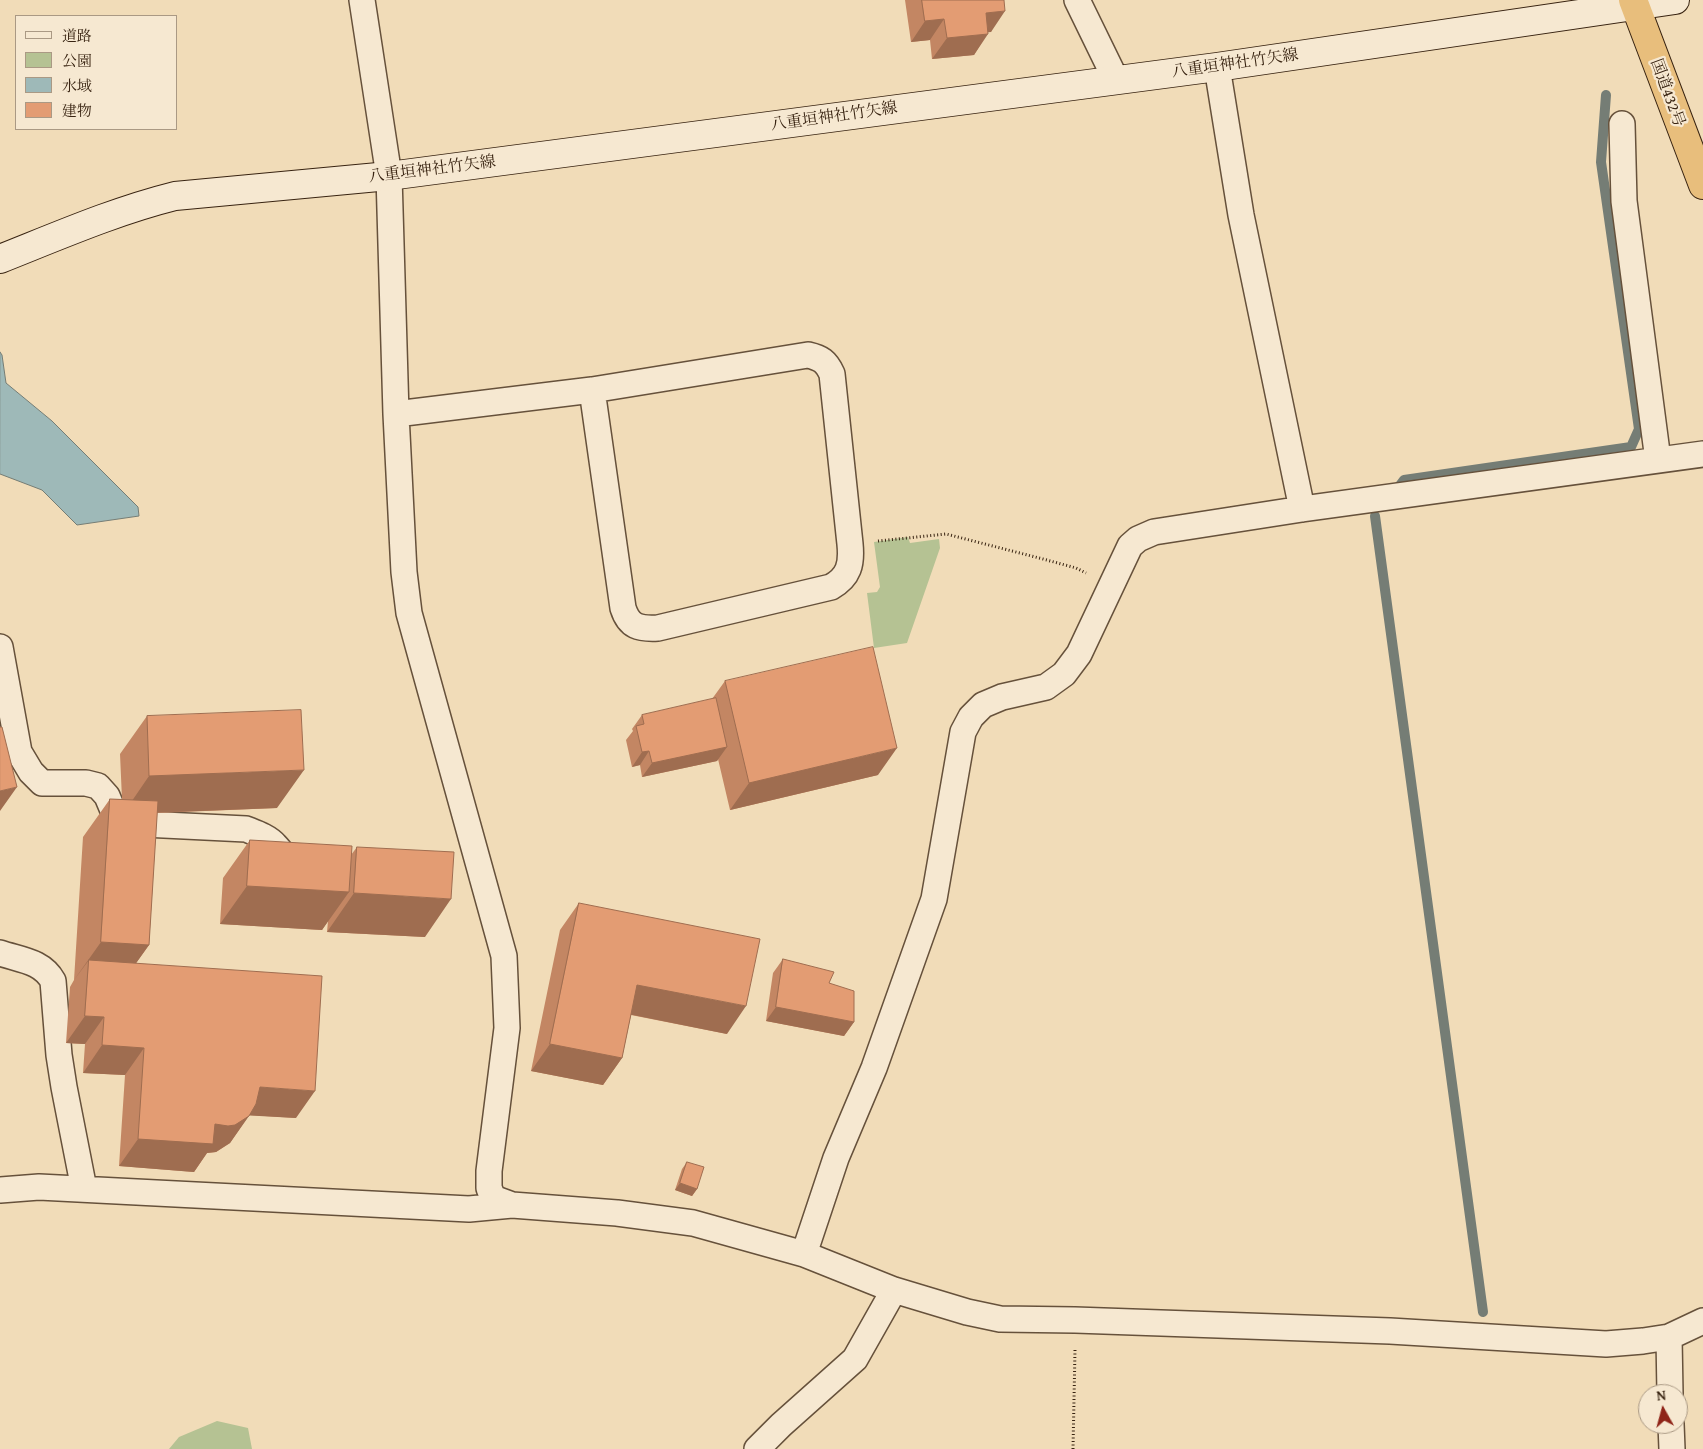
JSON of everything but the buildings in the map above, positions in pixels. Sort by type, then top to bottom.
[{"type":"highway","name":"国道432号","points":[[1634,3],[1703,185]]},
{"type":"main road","name":"八重垣神社竹矢線","points":[[0,259],[121,212],[175,196],[388,176],[1217,67],[1634,3],[1675,0]]},
{"type":"street","points":[[362,0],[388,176],[396,414],[404,572],[409,613],[465,849],[504,956],[507,1028],[489,1171],[489,1188],[494,1198],[512,1204]]},
{"type":"street","points":[[1077,0],[1116,80]]},
{"type":"street","points":[[1217,67],[1241,215],[1302,509]]},
{"type":"street","points":[[1622,124],[1624,201],[1658,460]]},
{"type":"street","points":[[396,414],[592,390],[808,355],[820,358],[827,364],[832,374],[850,544],[849,569],[842,581],[831,587],[658,628],[645,629],[634,625],[626,618],[623,608],[592,390]]},
{"type":"street","points":[[804,1254],[836,1158],[874,1068],[934,899],[963,732],[971,717],[983,705],[1002,696],[1046,687],[1064,674],[1079,654],[1130,546],[1154,532],[1302,509],[1703,454]]},
{"type":"street","points":[[0,647],[19,752],[31,772],[42,783],[86,783],[98,786],[107,796],[115,814],[123,823],[246,829],[261,835],[274,844],[284,856],[294,863],[306,867],[316,867]]},
{"type":"street","points":[[0,953],[41,966],[48,972],[53,981],[62,1079],[84,1189]]},
{"type":"street","points":[[0,1190],[39,1187],[470,1209],[512,1204],[617,1213],[693,1223],[804,1254],[894,1290],[967,1312],[1000,1319],[1390,1330],[1606,1344],[1669,1337],[1703,1321]]},
{"type":"street","points":[[756,1449],[855,1359],[894,1290]]},
{"type":"street","points":[[1669,1337],[1670,1384]]},
{"type":"street","points":[[1671,1434],[1672,1449]]},
{"type":"path","points":[[850,544],[946,534],[1076,568],[1112,585]]},
{"type":"path","points":[[1073,1449],[1076,1320]]},
{"type":"green space","points":[[908,537],[910,543],[939,539],[940,548],[907,643],[874,648],[867,593],[877,592],[880,587],[874,542]]},
{"type":"green space","points":[[217,1421],[248,1428],[252,1449],[169,1449],[179,1437]]},
{"type":"water","points":[[0,352],[6,383],[52,421],[138,507],[139,516],[77,525],[42,490],[0,474]]},
{"type":"waterway","points":[[1398,488],[1404,480],[1631,447],[1639,429],[1601,162],[1606,95]]},
{"type":"waterway","points":[[1375,516],[1483,1312]]}]
